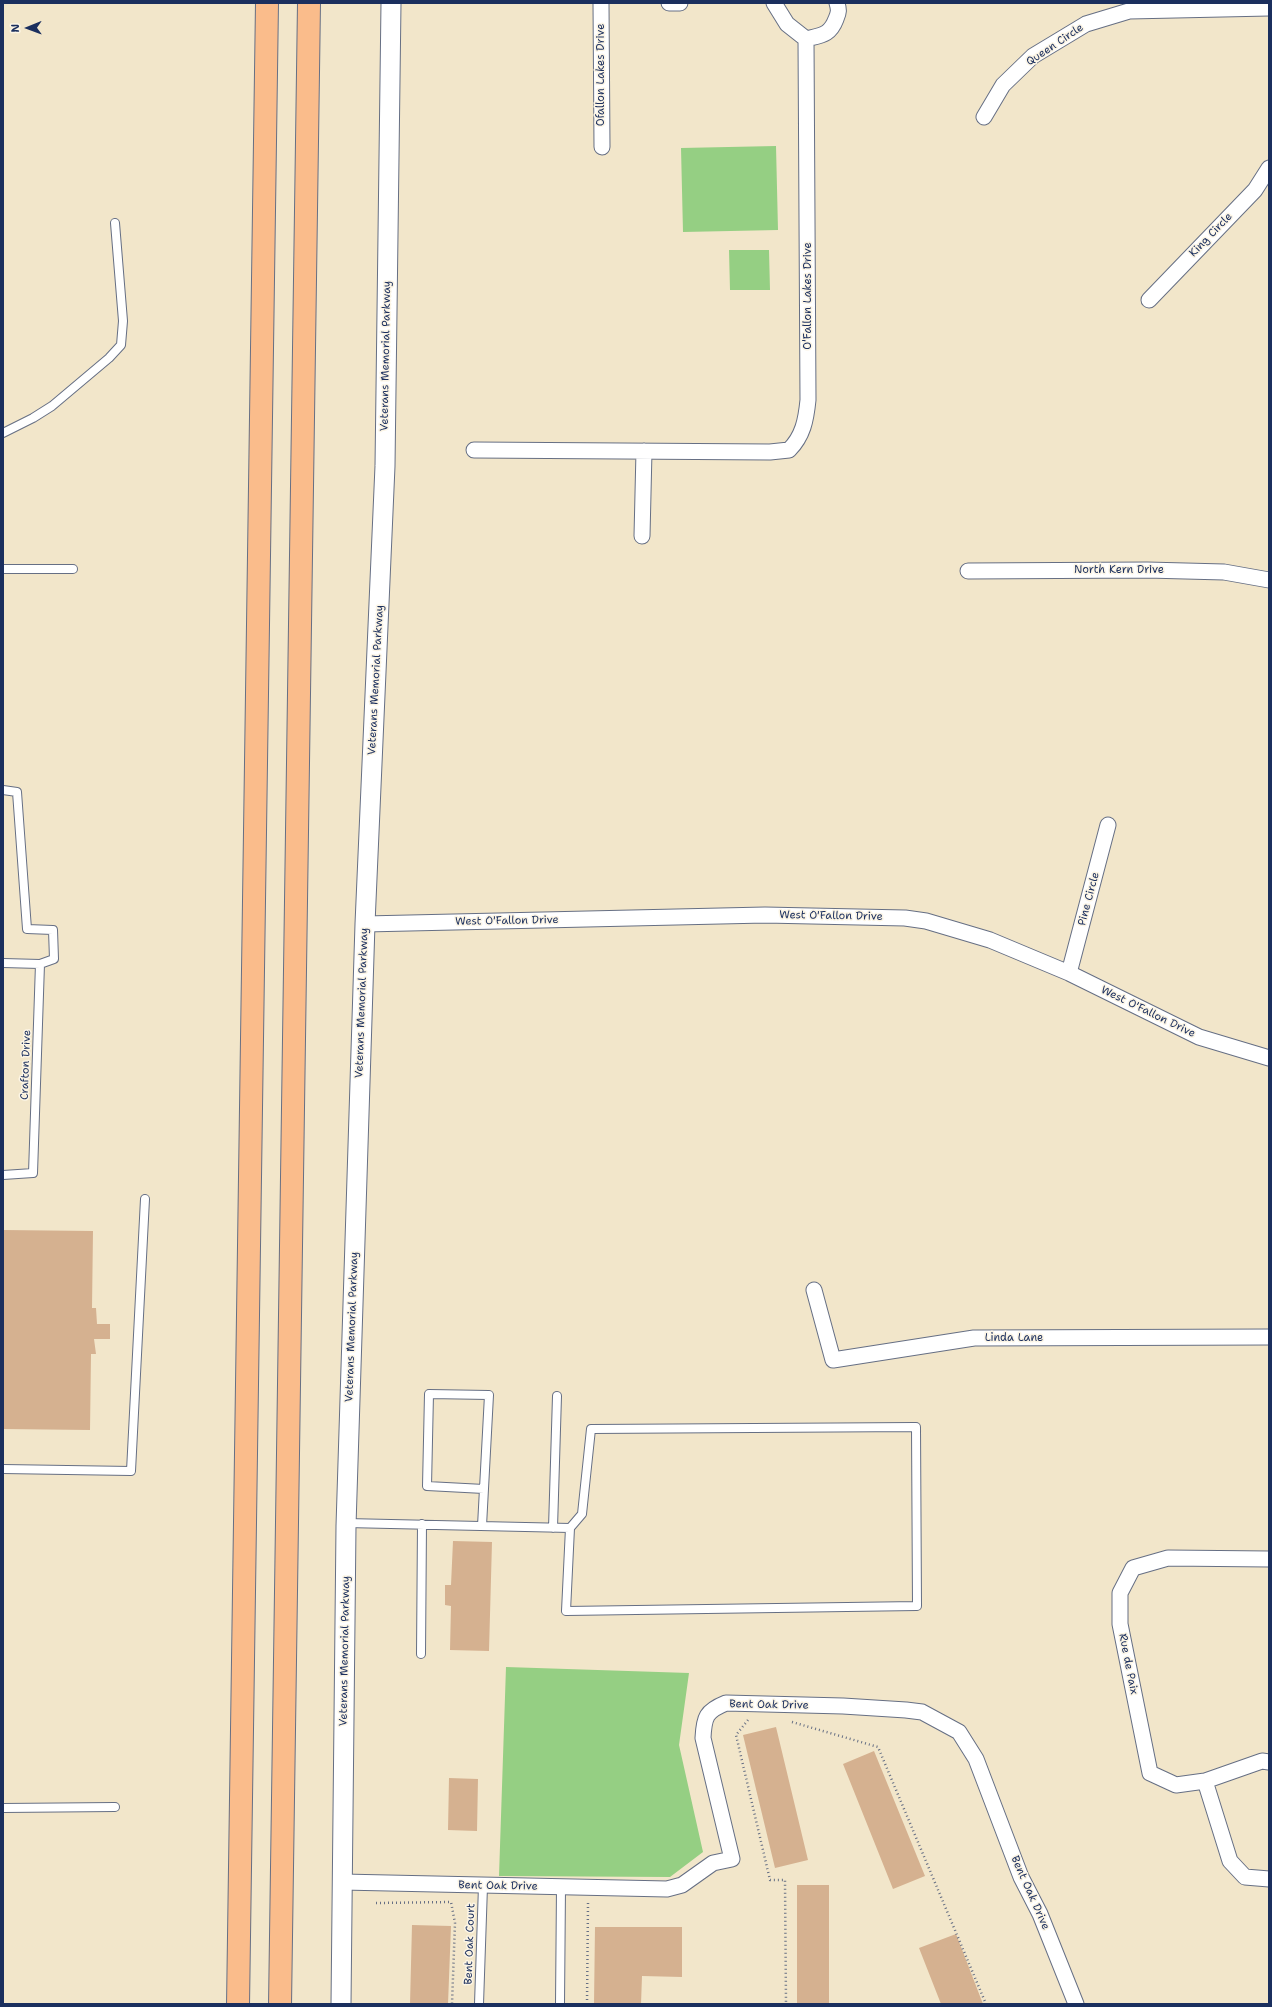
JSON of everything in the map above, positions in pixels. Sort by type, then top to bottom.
[{"type":"highway","points":[[238,2004],[267,3]]},
{"type":"highway","points":[[280,2004],[309,3]]},
{"type":"street","name":"Veterans Memorial Parkway","points":[[341,2004],[346,1523],[365,924],[385,466],[391,3]]},
{"type":"street","name":"Ofallon Lakes Drive","points":[[601,3],[602,147]]},
{"type":"street","points":[[669,3],[680,3]]},
{"type":"street","points":[[770,4],[787,24],[806,39],[822,35],[832,29],[840,10],[837,3]]},
{"type":"street","name":"Queen Circle","points":[[984,117],[1003,86],[1034,56],[1086,24],[1130,11],[1269,8]]},
{"type":"street","name":"O'Fallon Lakes Drive","points":[[474,450],[770,452],[789,450],[798,440],[806,420],[808,400],[806,39]]},
{"type":"street","name":"King Circle","points":[[1149,300],[1255,190],[1269,168]]},
{"type":"street","points":[[642,536],[644,451]]},
{"type":"street","name":"North Kern Drive","points":[[968,571],[1147,570],[1224,572],[1269,580]]},
{"type":"street","name":"Pine Circle","points":[[1069,973],[1108,826]]},
{"type":"street","name":"West O'Fallon Drive","points":[[365,924],[765,915],[905,918],[926,921],[990,940],[1069,973],[1199,1037],[1269,1058]]},
{"type":"street","name":"Linda Lane","points":[[814,1290],[833,1360],[974,1338],[1269,1337]]},
{"type":"street","name":"Rue de Paix","points":[[1269,1558],[1168,1558],[1133,1568],[1120,1593],[1120,1624],[1150,1773],[1176,1785],[1205,1781],[1262,1761],[1269,1762]]},
{"type":"street","name":"Bent Oak Drive","points":[[342,1882],[667,1889],[682,1885],[713,1863],[732,1859],[703,1738],[704,1721],[714,1708],[726,1703],[732,1703],[843,1706],[922,1712],[959,1732],[976,1759],[1021,1877],[1040,1914],[1076,2004]]},
{"type":"street","points":[[1205,1781],[1230,1860],[1245,1876],[1269,1879]]},
{"type":"lane","points":[[3,432],[33,418],[52,406],[109,358],[121,345],[124,321],[115,223]]},
{"type":"lane","points":[[3,569],[73,569]]},
{"type":"lane","points":[[3,790],[17,792],[27,929],[53,930],[54,959],[40,964],[3,963]]},
{"type":"lane","name":"Crafton Drive","points":[[3,1175],[34,1173],[40,964]]},
{"type":"lane","points":[[3,1469],[131,1471],[145,1199]]},
{"type":"lane","points":[[482,1526],[484,1489],[489,1396],[429,1394],[427,1486],[484,1489]]},
{"type":"lane","points":[[553,1528],[557,1396]]},
{"type":"lane","points":[[346,1523],[570,1528],[582,1514],[591,1429],[916,1427],[917,1606],[566,1611],[570,1528]]},
{"type":"lane","points":[[421,1654],[422,1524]]},
{"type":"lane","points":[[3,1808],[115,1807]]},
{"type":"lane","name":"Bent Oak Court","points":[[479,2004],[483,1886]]},
{"type":"lane","points":[[560,2004],[561,1887]]},
{"type":"path","points":[[750,1718],[736,1735],[770,1880],[785,1880],[786,2004]]},
{"type":"path","points":[[786,1720],[878,1747],[986,2004]]},
{"type":"path","points":[[587,2004],[588,1897]]},
{"type":"path","points":[[376,1903],[451,1902],[455,1923],[452,2004]]},
{"type":"green space","points":[[776,146],[778,230],[683,232],[681,148]]},
{"type":"green space","points":[[729,250],[769,250],[770,290],[730,290]]},
{"type":"green space","points":[[506,1667],[689,1673],[679,1745],[703,1852],[670,1877],[499,1876]]},
{"type":"building","points":[[3,1230],[93,1231],[92,1308],[96,1308],[97,1324],[110,1324],[110,1339],[94,1339],[96,1354],[91,1354],[90,1430],[3,1429]]},
{"type":"building","points":[[453,1541],[492,1542],[489,1651],[450,1650],[451,1606],[445,1605],[445,1585],[451,1585]]},
{"type":"building","points":[[776,1727],[808,1860],[775,1868],[743,1735]]},
{"type":"building","points":[[874,1751],[925,1876],[893,1889],[843,1764]]},
{"type":"building","points":[[449,1778],[478,1779],[477,1831],[448,1830]]},
{"type":"building","points":[[797,1885],[829,1885],[829,2004],[797,2004]]},
{"type":"building","points":[[412,1925],[451,1926],[448,2004],[410,2004]]},
{"type":"building","points":[[595,1927],[682,1927],[682,1977],[642,1976],[641,2004],[594,2004]]},
{"type":"building","points":[[956,1934],[983,2004],[941,2004],[919,1948]]}]
